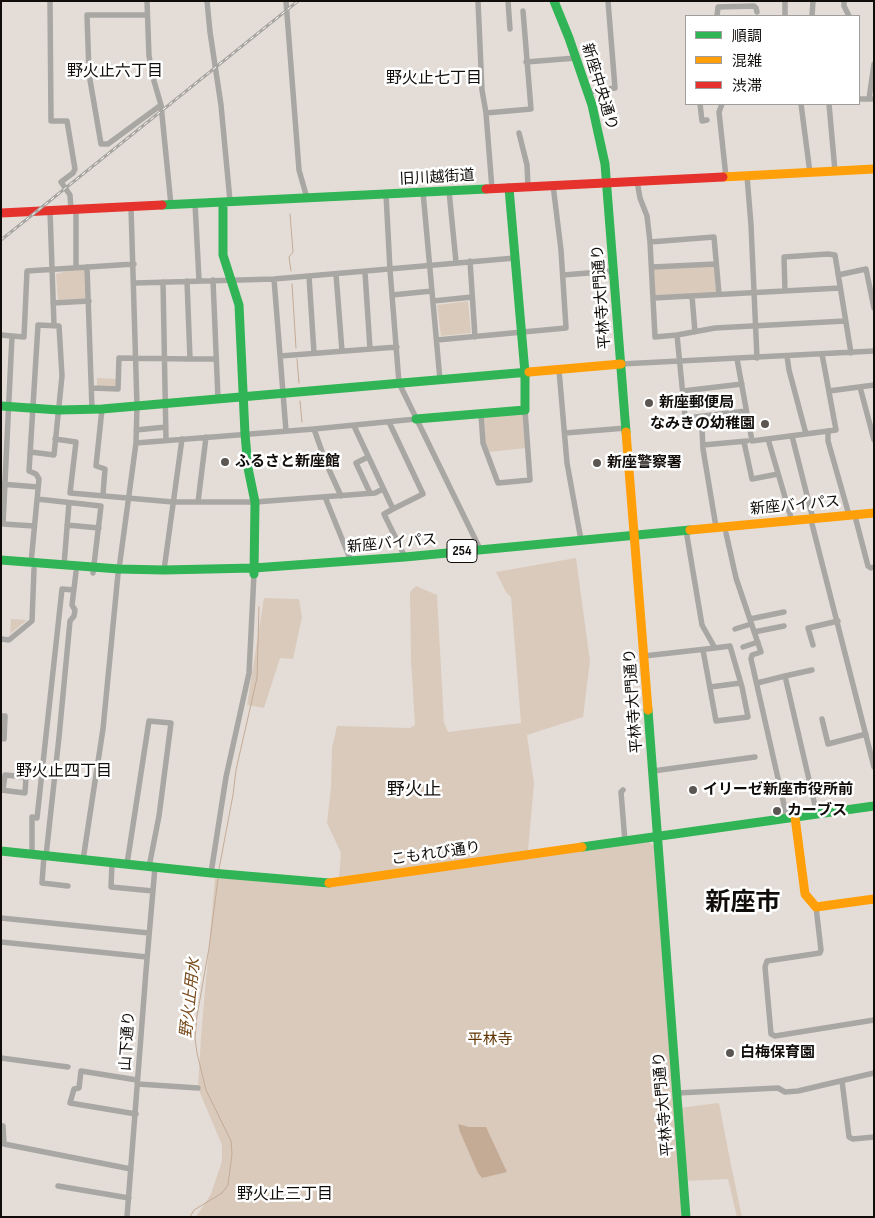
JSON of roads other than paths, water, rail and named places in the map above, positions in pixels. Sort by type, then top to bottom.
[{"type":"main road","name":"新座中央通り","points":[[554,1],[588,92],[601,140],[606,182]]},
{"type":"main road","name":"旧川越街道","points":[[1,213],[874,169]]},
{"type":"main road","name":"平林寺大門通り","points":[[606,182],[686,1217]]},
{"type":"main road","points":[[416,419],[525,410],[525,373],[509,188]]},
{"type":"main road","points":[[227,202],[223,254],[239,305],[245,434],[248,468],[255,502],[254,571]]},
{"type":"main road","points":[[6,407],[59,410],[102,409],[621,364]]},
{"type":"main road","name":"新座バイパス","points":[[119,572],[164,570],[254,571],[582,540],[726,533],[852,518],[874,513]]},
{"type":"main road","name":"新座バイパス","points":[[852,518],[874,519]]},
{"type":"main road","name":"新座バイパス","points":[[1,567],[64,565],[93,570],[200,576],[634,538],[716,527],[792,521],[813,522]]},
{"type":"main road","name":"新座バイパス","points":[[1,560],[76,572],[93,570]]},
{"type":"main road","name":"こもれび通り","points":[[1,851],[211,873],[329,883],[874,806]]},
{"type":"main road","points":[[791,818],[805,894],[816,907],[874,899]]},
{"type":"street","points":[[50,1],[51,121],[67,121],[74,169],[73,173],[61,182],[70,195],[73,209],[76,267]]},
{"type":"street","points":[[147,1],[149,56],[161,105],[171,205]]},
{"type":"street","points":[[207,1],[221,105],[227,202]]},
{"type":"street","points":[[286,1],[299,170],[307,198]]},
{"type":"street","points":[[478,1],[482,90],[486,113],[492,189]]},
{"type":"street","points":[[508,1],[510,29]]},
{"type":"street","points":[[588,92],[615,88],[608,1]]},
{"type":"street","points":[[785,1],[785,15]]},
{"type":"street","points":[[812,15],[813,1]]},
{"type":"street","points":[[844,1],[844,6],[848,15]]},
{"type":"street","points":[[717,15],[718,7],[754,6],[757,12]]},
{"type":"street","points":[[486,113],[531,109],[523,11]]},
{"type":"street","points":[[147,15],[88,15],[89,74],[101,144],[108,144],[161,105]]},
{"type":"street","points":[[526,62],[576,58]]},
{"type":"street","points":[[871,99],[874,64]]},
{"type":"street","points":[[700,105],[702,120],[707,120]]},
{"type":"street","points":[[722,105],[720,112],[726,177]]},
{"type":"street","points":[[801,105],[810,173]]},
{"type":"street","points":[[829,105],[835,171]]},
{"type":"street","points":[[519,132],[527,165],[528,187]]},
{"type":"street","points":[[747,176],[751,225],[756,358]]},
{"type":"street","points":[[637,181],[640,198],[647,216],[652,267],[655,337],[715,328],[845,320]]},
{"type":"street","points":[[436,340],[566,328],[562,250],[553,185]]},
{"type":"street","points":[[449,191],[456,262]]},
{"type":"street","points":[[423,192],[440,380]]},
{"type":"street","points":[[386,194],[399,383],[480,550]]},
{"type":"street","points":[[195,203],[199,280]]},
{"type":"street","points":[[82,860],[103,729],[119,572],[136,443],[137,406],[131,206]]},
{"type":"street","points":[[50,211],[54,325]]},
{"type":"street","points":[[650,242],[714,238],[718,294]]},
{"type":"street","points":[[785,291],[784,257],[835,255],[851,353]]},
{"type":"street","points":[[134,283],[274,279],[515,258]]},
{"type":"street","points":[[470,261],[475,337]]},
{"type":"street","points":[[1,335],[24,337],[27,271],[134,264]]},
{"type":"street","points":[[652,267],[716,264]]},
{"type":"street","points":[[87,267],[92,409]]},
{"type":"street","points":[[838,274],[866,269],[874,308]]},
{"type":"street","points":[[563,275],[613,271]]},
{"type":"street","points":[[365,272],[370,349]]},
{"type":"street","points":[[336,274],[342,351]]},
{"type":"street","points":[[309,276],[314,353]]},
{"type":"street","points":[[274,279],[286,431]]},
{"type":"street","points":[[213,280],[218,399]]},
{"type":"street","points":[[187,281],[190,359]]},
{"type":"street","points":[[163,282],[166,440]]},
{"type":"street","points":[[654,298],[840,288]]},
{"type":"street","points":[[392,295],[432,291]]},
{"type":"street","points":[[692,296],[695,332]]},
{"type":"street","points":[[433,301],[472,297]]},
{"type":"street","points":[[53,303],[89,301]]},
{"type":"street","points":[[1,639],[9,640],[32,621],[32,566],[39,479],[36,474],[29,471],[32,408],[36,382],[38,325],[59,326],[62,376],[54,455],[31,452]]},
{"type":"street","points":[[677,335],[685,416],[687,418],[746,411]]},
{"type":"street","points":[[12,336],[6,407],[3,484],[4,524],[34,526]]},
{"type":"street","points":[[280,356],[397,347]]},
{"type":"street","points":[[621,364],[874,351]]},
{"type":"street","points":[[703,445],[744,442],[836,430],[822,354]]},
{"type":"street","points":[[787,356],[806,434]]},
{"type":"street","points":[[92,388],[118,389],[119,358],[216,359]]},
{"type":"street","points":[[737,359],[752,441]]},
{"type":"street","points":[[560,370],[567,462],[582,540]]},
{"type":"street","points":[[683,391],[742,384]]},
{"type":"street","points":[[829,391],[874,386]]},
{"type":"street","points":[[860,387],[874,440]]},
{"type":"street","points":[[102,409],[96,466],[105,469],[103,495]]},
{"type":"street","points":[[481,414],[482,443],[498,483],[530,480],[525,410]]},
{"type":"street","points":[[136,443],[354,426],[416,419]]},
{"type":"street","points":[[389,422],[423,494],[384,514],[405,557]]},
{"type":"street","points":[[354,426],[393,509]]},
{"type":"street","points":[[136,430],[166,427]]},
{"type":"street","points":[[565,432],[626,428]]},
{"type":"street","points":[[702,428],[716,527]]},
{"type":"street","points":[[314,429],[326,463],[341,496]]},
{"type":"street","points":[[828,431],[828,442],[868,566],[874,567]]},
{"type":"street","points":[[792,436],[874,767]]},
{"type":"street","points":[[198,502],[206,437]]},
{"type":"street","points":[[55,439],[76,442],[70,493],[173,502],[255,502],[375,493],[383,489]]},
{"type":"street","points":[[164,570],[182,439]]},
{"type":"street","points":[[768,439],[792,521]]},
{"type":"street","points":[[744,442],[752,478],[778,474]]},
{"type":"street","points":[[368,457],[356,463],[370,493]]},
{"type":"street","points":[[3,484],[38,487]]},
{"type":"street","points":[[325,497],[351,561]]},
{"type":"street","points":[[37,499],[100,506],[93,570]]},
{"type":"street","points":[[64,565],[69,503]]},
{"type":"street","points":[[67,525],[99,528]]},
{"type":"street","points":[[726,533],[736,578],[761,652],[752,655],[751,659],[773,761],[791,818]]},
{"type":"street","points":[[687,536],[702,625],[716,648]]},
{"type":"street","points":[[211,873],[226,777],[249,673],[254,571]]},
{"type":"street","points":[[68,886],[42,883],[60,737],[70,621],[74,616],[75,610],[72,605],[76,572]]},
{"type":"street","points":[[32,854],[32,817],[37,818],[62,589],[74,590]]},
{"type":"street","points":[[735,629],[784,612]]},
{"type":"street","points":[[813,645],[808,628],[838,621]]},
{"type":"street","points":[[754,632],[784,626]]},
{"type":"street","points":[[744,647],[758,642]]},
{"type":"street","points":[[644,656],[730,646],[741,683],[748,717],[716,721],[703,650]]},
{"type":"street","points":[[757,683],[812,670]]},
{"type":"street","points":[[785,676],[816,814]]},
{"type":"street","points":[[710,687],[741,683]]},
{"type":"street","points":[[1,716],[5,716],[4,739]]},
{"type":"street","points":[[822,719],[828,744],[866,734]]},
{"type":"street","name":"山下通り","points":[[127,864],[149,721],[171,723],[152,867],[153,891],[128,1217]]},
{"type":"street","points":[[47,736],[60,737]]},
{"type":"street","points":[[653,771],[755,757]]},
{"type":"street","points":[[5,775],[26,777],[25,793],[2,790],[5,775]]},
{"type":"street","points":[[623,790],[621,792],[625,842]]},
{"type":"street","points":[[112,863],[111,886],[153,891]]},
{"type":"street","points":[[816,907],[820,953],[767,961],[765,967],[771,1034],[775,1036],[874,1020]]},
{"type":"street","points":[[1,918],[149,933]]},
{"type":"street","points":[[1,942],[147,957]]},
{"type":"street","points":[[1,1058],[68,1067]]},
{"type":"street","points":[[136,1114],[70,1102],[74,1089],[79,1088],[81,1071],[138,1082],[198,1088]]},
{"type":"street","points":[[677,1093],[778,1088],[785,1092],[798,1091],[874,1073]]},
{"type":"street","points":[[842,1081],[849,1138],[874,1137]]},
{"type":"street","points":[[1,1126],[3,1126],[4,1144],[131,1169]]},
{"type":"street","points":[[58,1186],[129,1198]]},
{"type":"waterway","points":[[290,214],[293,252],[289,257],[291,271]]},
{"type":"waterway","points":[[292,284],[296,348]]},
{"type":"waterway","points":[[297,359],[299,383]]},
{"type":"waterway","points":[[300,401],[302,422]]},
{"type":"waterway","name":"野火止用水","points":[[219,869],[236,770],[257,678],[259,607]]},
{"type":"waterway","name":"野火止用水","points":[[190,1217],[194,1210],[222,1193],[228,1185],[232,1154],[231,1141],[206,1090],[195,1038],[218,879]]},
{"type":"railway","points":[[1,240],[298,1]]},
{"type":"place","name":"新座郵便局","points":[[649,403]]},
{"type":"place","name":"なみきの幼稚園","points":[[765,424]]},
{"type":"place","name":"ふるさと新座館","points":[[225,462]]},
{"type":"place","name":"新座警察署","points":[[597,463]]},
{"type":"place","name":"イリーゼ新座市役所前","points":[[693,790]]},
{"type":"place","name":"カーブス","points":[[777,811]]},
{"type":"place","name":"白梅保育園","points":[[730,1053]]},
{"type":"district","name":"野火止六丁目","points":[[115,72]]},
{"type":"district","name":"野火止七丁目","points":[[434,79]]},
{"type":"district","name":"野火止四丁目","points":[[64,772]]},
{"type":"district","name":"野火止","points":[[414,790]]},
{"type":"district","name":"新座市","points":[[743,904]]},
{"type":"district","name":"野火止三丁目","points":[[285,1195]]},
{"type":"park label","name":"平林寺","points":[[490,1040]]}]
